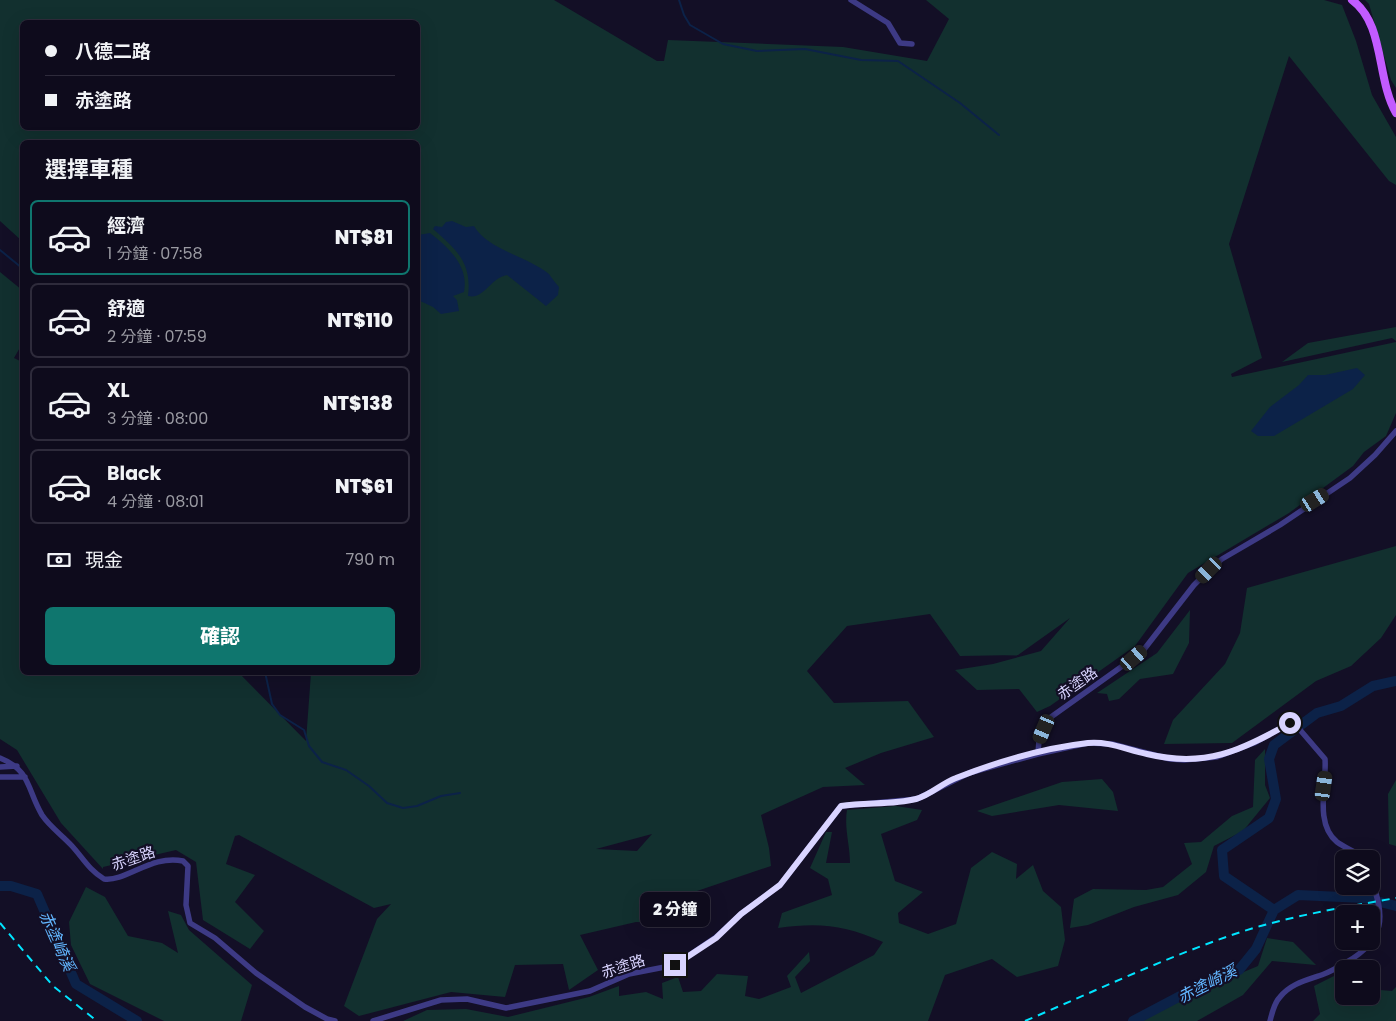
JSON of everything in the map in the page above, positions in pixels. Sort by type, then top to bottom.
[{"type":"main road","points":[[1352,0],[1360,6],[1369,18],[1384,87],[1396,113]]},
{"type":"street","points":[[851,0],[888,23],[900,43],[912,44]]},
{"type":"street","name":"赤塗路","points":[[373,1021],[442,1000],[466,999],[506,1008],[590,991],[629,974],[675,965],[716,938],[741,914],[780,885],[841,806],[917,799],[969,773],[1038,754],[1039,740],[1051,717],[1142,652],[1209,570],[1222,559],[1280,525],[1350,478],[1375,455],[1396,431]]},
{"type":"street","points":[[1038,754],[1102,742],[1170,759],[1199,760],[1237,751],[1290,723],[1295,724],[1326,759],[1323,816],[1335,841],[1351,850]]},
{"type":"street","name":"赤塗路","points":[[0,758],[17,766],[25,777],[43,816],[95,873],[110,879],[149,864],[175,859],[183,860],[188,866],[186,905],[190,923],[215,938],[256,972],[305,1007],[327,1019],[335,1021]]},
{"type":"street","points":[[0,766],[17,766]]},
{"type":"street","points":[[0,777],[25,777]]},
{"type":"street","points":[[1270,1021],[1277,1001],[1287,990],[1295,984],[1329,972],[1358,955],[1375,940],[1379,929],[1380,909],[1377,895]]},
{"type":"green space","points":[[0,0],[554,0],[657,61],[664,61],[668,40],[843,47],[927,61],[949,19],[926,0],[1324,0],[1342,5],[1356,41],[1372,95],[1396,137],[1396,185],[1389,181],[1289,56],[1229,244],[1262,358],[1231,374],[1232,377],[1396,342],[1396,413],[1386,436],[1364,452],[1353,466],[1289,513],[1188,573],[1135,646],[1050,706],[1037,712],[1019,689],[977,690],[955,670],[993,664],[1041,651],[1070,618],[1018,655],[960,656],[930,614],[847,626],[807,671],[834,703],[908,701],[934,737],[881,753],[845,768],[865,785],[823,787],[761,815],[769,848],[771,866],[697,891],[674,923],[636,922],[580,935],[598,970],[569,990],[563,964],[515,965],[505,997],[451,992],[359,1016],[344,1006],[377,919],[391,904],[374,908],[239,835],[235,836],[226,864],[255,875],[235,902],[264,931],[250,949],[203,920],[196,862],[176,850],[103,867],[103,869],[61,823],[17,750],[0,739],[0,272],[20,288],[20,348],[14,358],[20,361],[20,675],[241,675],[306,741],[311,675],[420,675],[420,140],[20,140],[20,239],[0,221]],"holes":[[[652,834],[637,851],[596,849]]]},
{"type":"green space","points":[[1365,0],[1396,0],[1396,88],[1391,80],[1369,4]]},
{"type":"green space","points":[[1396,327],[1396,341],[1392,338],[1282,362],[1308,343]]},
{"type":"green space","points":[[1396,546],[1396,615],[1381,638],[1351,666],[1316,681],[1232,743],[1164,744],[1173,720],[1225,664],[1240,633],[1247,588]]},
{"type":"green space","points":[[1190,610],[1189,643],[1173,674],[1140,679],[1119,699],[1109,701],[1107,694],[1097,693],[1157,653]]},
{"type":"green space","points":[[1265,749],[1265,785],[1270,798],[1243,831],[1214,846],[1206,872],[1178,895],[1134,907],[1088,925],[1070,928],[1074,899],[1093,889],[1146,890],[1163,887],[1192,864],[1184,843],[1201,842],[1232,816],[1253,807],[1255,760]]},
{"type":"green space","points":[[1102,779],[1113,792],[1118,811],[1059,805],[992,816],[977,811],[1062,782]]},
{"type":"green space","points":[[1396,780],[1396,846],[1389,844],[1388,794]]},
{"type":"green space","points":[[896,806],[922,810],[917,820],[881,834],[895,881],[923,892],[898,913],[899,923],[928,934],[956,924],[971,868],[992,852],[1017,864],[1016,879],[1033,865],[1043,891],[1061,907],[1065,940],[1058,966],[1017,977],[992,959],[945,975],[928,1021],[403,1021],[427,1010],[466,1009],[508,1017],[589,997],[619,986],[619,996],[646,992],[663,999],[662,983],[678,977],[683,992],[701,991],[717,974],[748,976],[745,996],[759,999],[791,987],[787,976],[809,952],[810,961],[795,977],[801,993],[874,955],[883,942],[869,936],[832,926],[806,925],[778,928],[782,913],[832,895],[828,879],[810,868],[826,832],[832,832],[826,863],[850,863],[846,823],[847,810]]},
{"type":"green space","points":[[86,887],[105,897],[128,936],[162,943],[178,953],[168,911],[181,915],[189,930],[252,985],[241,1021],[164,1021],[90,984],[71,945],[69,922]]},
{"type":"green space","points":[[1267,938],[1293,942],[1316,965],[1272,961],[1243,995],[1197,1021],[1141,1021],[1169,1003],[1258,966]]},
{"type":"green space","points":[[1335,976],[1335,1005],[1380,1005],[1380,990],[1392,991],[1396,987],[1396,1021],[1313,1021],[1320,1014],[1314,986]]},
{"type":"water","points":[[452,221],[466,227],[474,226],[480,234],[498,247],[530,262],[549,274],[559,287],[558,295],[546,306],[507,275],[496,280],[478,295],[468,296],[468,275],[461,258],[433,229],[435,226],[442,227],[446,222]]},
{"type":"water","points":[[430,233],[456,258],[465,283],[464,292],[453,296],[457,300],[459,311],[441,314],[433,307],[420,301],[420,235]]},
{"type":"water","points":[[1357,368],[1365,375],[1353,389],[1274,436],[1258,436],[1251,431],[1270,407],[1299,385],[1308,375],[1325,375]]},
{"type":"waterway","points":[[679,0],[690,25],[723,44],[757,51],[805,49],[861,60],[898,61],[960,103],[999,135]]},
{"type":"waterway","points":[[0,250],[20,266]]},
{"type":"waterway","points":[[266,675],[272,704],[280,715],[304,730],[309,746],[322,762],[346,770],[369,786],[387,803],[403,808],[417,806],[441,796],[460,793]]},
{"type":"waterway","points":[[1274,910],[1224,876],[1222,850],[1269,818],[1276,799],[1269,759],[1274,745],[1317,713],[1341,706],[1373,686],[1396,681]]},
{"type":"waterway","name":"赤塗崎溪","points":[[0,886],[11,886],[37,894],[76,984],[137,1021]]},
{"type":"waterway","name":"赤塗崎溪","points":[[1133,1021],[1186,993],[1239,970],[1256,949],[1274,910],[1298,895],[1364,898],[1396,906]]},
{"type":"railway","points":[[1025,1021],[1203,945],[1249,929],[1333,909],[1396,898]]},
{"type":"railway","points":[[0,923],[53,986],[97,1021]]},
{"type":"route","points":[[675,965],[716,938],[750,906],[780,885],[841,806],[901,802],[917,799],[969,773],[1038,754],[1088,743],[1102,742],[1170,759],[1199,760],[1217,757],[1237,751],[1290,723]]}]
